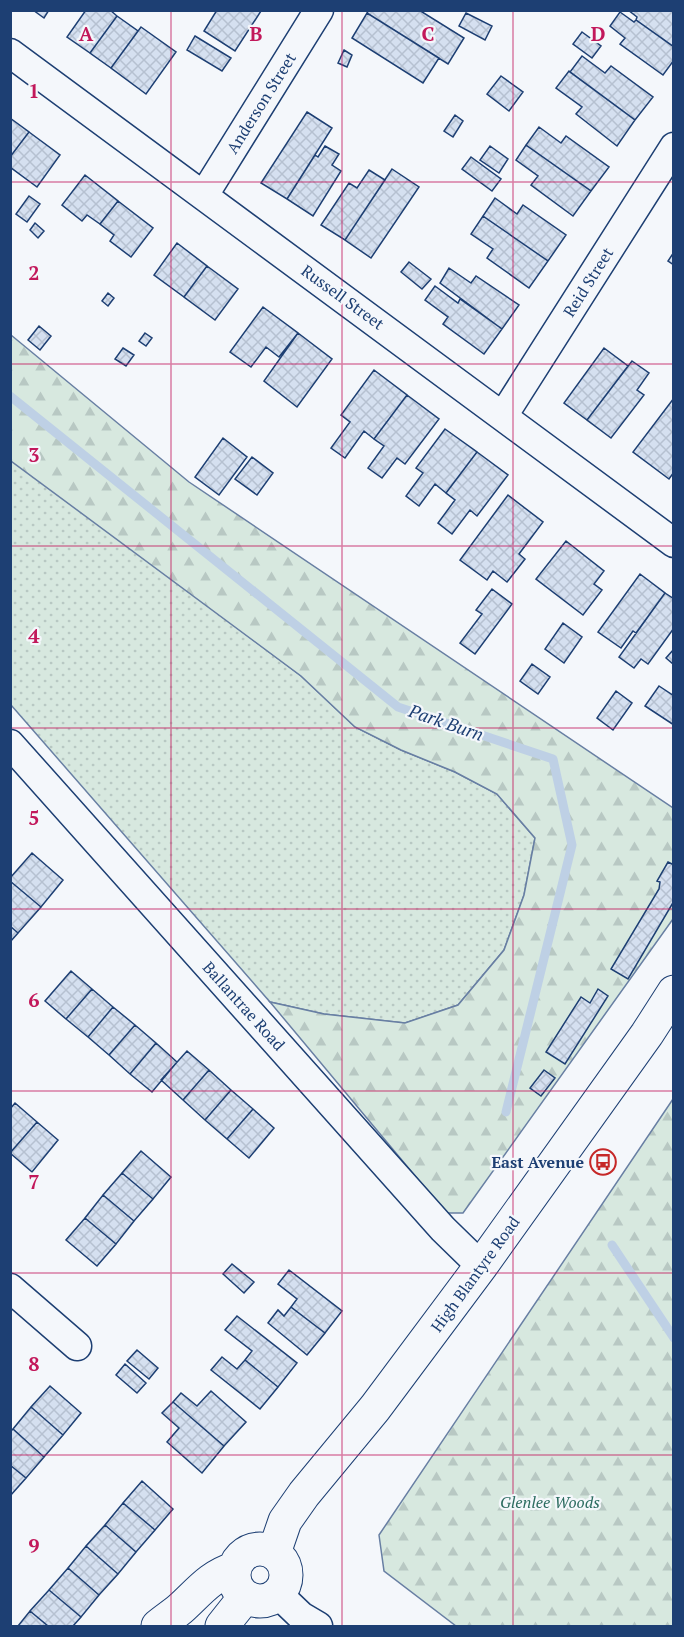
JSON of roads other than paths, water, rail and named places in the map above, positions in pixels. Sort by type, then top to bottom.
[{"type":"main road","name":"High Blantyre Road","points":[[274,1552],[285,1521],[304,1494],[375,1408],[481,1266],[647,1034],[674,992]]},
{"type":"main road","points":[[158,1626],[180,1609],[201,1587],[222,1573],[239,1583],[261,1601],[278,1594],[286,1581],[286,1572],[285,1565],[274,1552],[258,1548],[242,1554],[239,1583],[222,1626]]},
{"type":"street","name":"Anderson Street","points":[[204,195],[319,10]]},
{"type":"street","name":"Russell Street","points":[[10,53],[674,543]]},
{"type":"street","name":"Reid Street","points":[[503,416],[674,147]]},
{"type":"street","name":"Ballantrae Road","points":[[10,744],[427,1211],[481,1266]]},
{"type":"street","points":[[10,1288],[77,1346]]},
{"type":"street","points":[[278,1594],[301,1616],[318,1626]]},
{"type":"waterway","name":"Park Burn","points":[[10,396],[398,707],[553,759],[572,845],[506,1112]]},
{"type":"waterway","name":"Park Burn","points":[[612,1245],[674,1338]]},
{"type":"place","name":"East Avenue","points":[[603,1162]]},
{"type":"park label","name":"Glenlee Woods","points":[[550,1502]]}]
